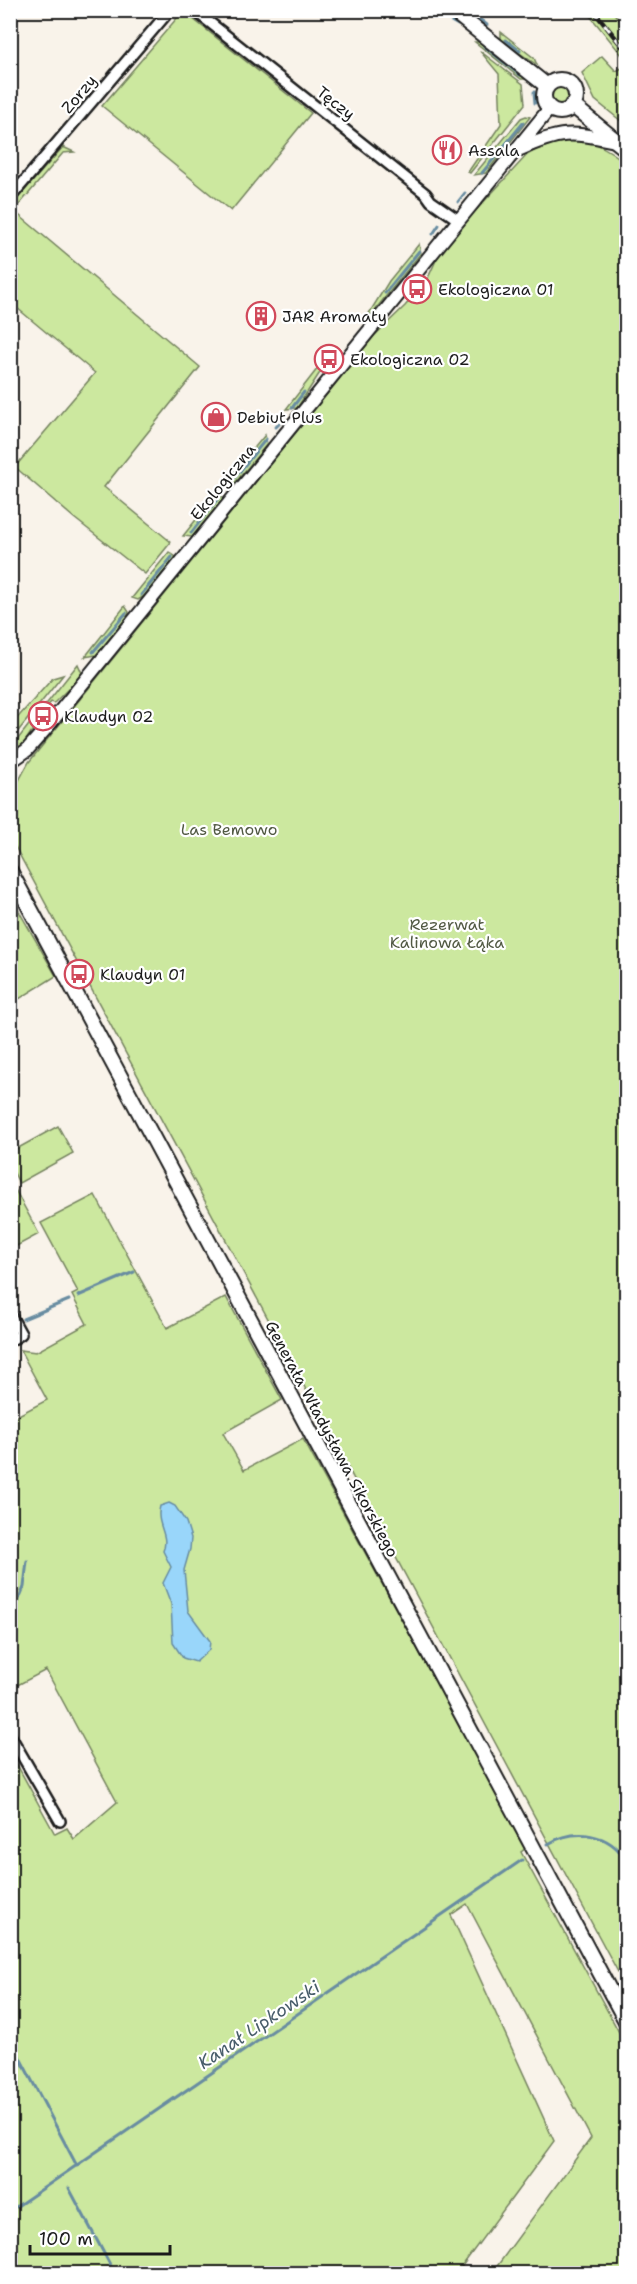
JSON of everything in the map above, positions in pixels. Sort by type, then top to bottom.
[{"type":"main road","points":[[452,10],[547,87]]},
{"type":"main road","points":[[557,80],[569,83],[575,94],[572,105],[563,111],[550,108],[544,97],[547,87],[557,80]]},
{"type":"main road","points":[[572,105],[622,145]]},
{"type":"main road","name":"Generała Władysława Sikorskiego","points":[[10,871],[627,2021]]},
{"type":"street","name":"Zorzy","points":[[10,198],[170,10]]},
{"type":"street","name":"Tęczy","points":[[194,10],[426,194],[431,201],[458,219]]},
{"type":"street","name":"Ekologiczna","points":[[10,762],[27,750],[48,726],[550,108]]},
{"type":"street","points":[[514,152],[548,136],[568,133],[622,145]]},
{"type":"street","points":[[10,1314],[21,1334],[10,1341]]},
{"type":"street","points":[[10,1735],[60,1821]]},
{"type":"green space","points":[[183,11],[311,113],[231,211],[102,106]]},
{"type":"green space","points":[[586,11],[612,11],[626,28],[626,60]]},
{"type":"green space","points":[[501,32],[534,58],[537,65],[501,40]]},
{"type":"green space","points":[[475,42],[482,42],[527,79],[521,79]]},
{"type":"green space","points":[[480,51],[523,84],[525,104],[470,173],[468,172],[501,124],[499,74]]},
{"type":"green space","points":[[602,56],[616,71],[626,66],[626,125],[595,100],[582,73]]},
{"type":"green space","points":[[560,86],[567,89],[570,96],[567,103],[560,106],[553,103],[550,96],[553,89]]},
{"type":"green space","points":[[530,117],[486,173],[474,175],[521,118]]},
{"type":"green space","name":"Las Bemowo","points":[[565,138],[598,145],[626,163],[626,1987],[11,839],[11,795],[29,762],[374,336],[405,306],[427,280],[438,256],[466,221],[527,155],[545,144]]},
{"type":"green space","points":[[63,147],[74,152],[63,153],[14,211],[200,367],[104,487],[171,542],[145,574],[74,518],[15,467],[95,373],[11,303],[10,220],[14,215],[11,206]]},
{"type":"green space","points":[[419,244],[421,253],[370,316],[368,315],[389,281]]},
{"type":"green space","points":[[318,368],[321,371],[297,408],[286,409]]},
{"type":"green space","points":[[265,435],[267,444],[235,483],[226,482]]},
{"type":"green space","points":[[219,491],[223,499],[192,537],[183,536]]},
{"type":"green space","points":[[169,552],[176,557],[143,597],[138,600],[132,598]]},
{"type":"green space","points":[[125,606],[129,612],[127,617],[96,655],[85,657]]},
{"type":"green space","points":[[78,664],[82,673],[80,677],[54,703],[51,702],[37,719],[36,717]]},
{"type":"green space","points":[[63,675],[11,740],[11,725],[53,678]]},
{"type":"green space","points":[[32,721],[36,725],[24,743],[11,754],[11,748]]},
{"type":"green space","points":[[12,899],[56,976],[11,1004],[10,900]]},
{"type":"green space","points":[[58,1126],[73,1153],[19,1183],[11,1167],[11,1152]]},
{"type":"green space","points":[[12,1184],[39,1234],[11,1249],[10,1185]]},
{"type":"green space","points":[[95,1195],[167,1328],[226,1297],[282,1400],[223,1433],[244,1470],[303,1439],[526,1848],[521,1852],[626,2045],[626,2273],[492,2273],[591,2138],[467,1904],[451,1915],[554,2141],[457,2273],[11,2273],[10,1752],[55,1834],[67,1828],[74,1839],[117,1802],[46,1670],[10,1689],[11,1419],[47,1400],[20,1350],[36,1352],[87,1324],[72,1295],[78,1292],[41,1223]]},
{"type":"water","points":[[169,1503],[175,1506],[186,1522],[191,1538],[184,1570],[188,1611],[210,1641],[209,1650],[196,1662],[183,1658],[173,1643],[171,1604],[163,1583],[171,1567],[163,1551],[165,1540],[159,1519],[160,1506]]},
{"type":"waterway","points":[[468,10],[487,25]]},
{"type":"waterway","points":[[451,21],[458,25]]},
{"type":"waterway","points":[[506,40],[520,51]]},
{"type":"waterway","points":[[484,46],[520,75]]},
{"type":"waterway","points":[[534,92],[535,103]]},
{"type":"waterway","points":[[482,173],[523,123]]},
{"type":"waterway","points":[[621,131],[626,135]]},
{"type":"waterway","points":[[458,202],[465,193]]},
{"type":"waterway","points":[[433,234],[439,225]]},
{"type":"waterway","points":[[385,293],[419,251]]},
{"type":"waterway","points":[[292,408],[304,392]]},
{"type":"waterway","points":[[276,427],[279,424]]},
{"type":"waterway","points":[[232,481],[266,439]]},
{"type":"waterway","points":[[191,533],[219,497]]},
{"type":"waterway","points":[[141,595],[172,557]]},
{"type":"waterway","points":[[93,652],[126,613]]},
{"type":"waterway","points":[[78,1296],[134,1272]]},
{"type":"waterway","points":[[23,1319],[69,1300]]},
{"type":"waterway","points":[[10,1621],[24,1587],[27,1561]]},
{"type":"waterway","name":"Kanał Lipkowski","points":[[548,1844],[569,1836],[591,1836],[611,1844],[626,1861]]},
{"type":"waterway","name":"Kanał Lipkowski","points":[[10,2211],[522,1860]]},
{"type":"waterway","points":[[10,2039],[77,2166]]},
{"type":"waterway","points":[[69,2188],[115,2274]]},
{"type":"railway","points":[[593,10],[626,51]]},
{"type":"place","name":"Assala","points":[[447,150]]},
{"type":"place","name":"Ekologiczna 01","points":[[417,289]]},
{"type":"place","name":"JAR Aromaty","points":[[261,316]]},
{"type":"place","name":"Ekologiczna 02","points":[[329,359]]},
{"type":"place","name":"Debiut Plus","points":[[216,417]]},
{"type":"place","name":"Klaudyn 02","points":[[43,716]]},
{"type":"place","name":"Klaudyn 01","points":[[79,974]]},
{"type":"park label","name":"Rezerwat Kalinowa Łąka","points":[[447,933]]}]
